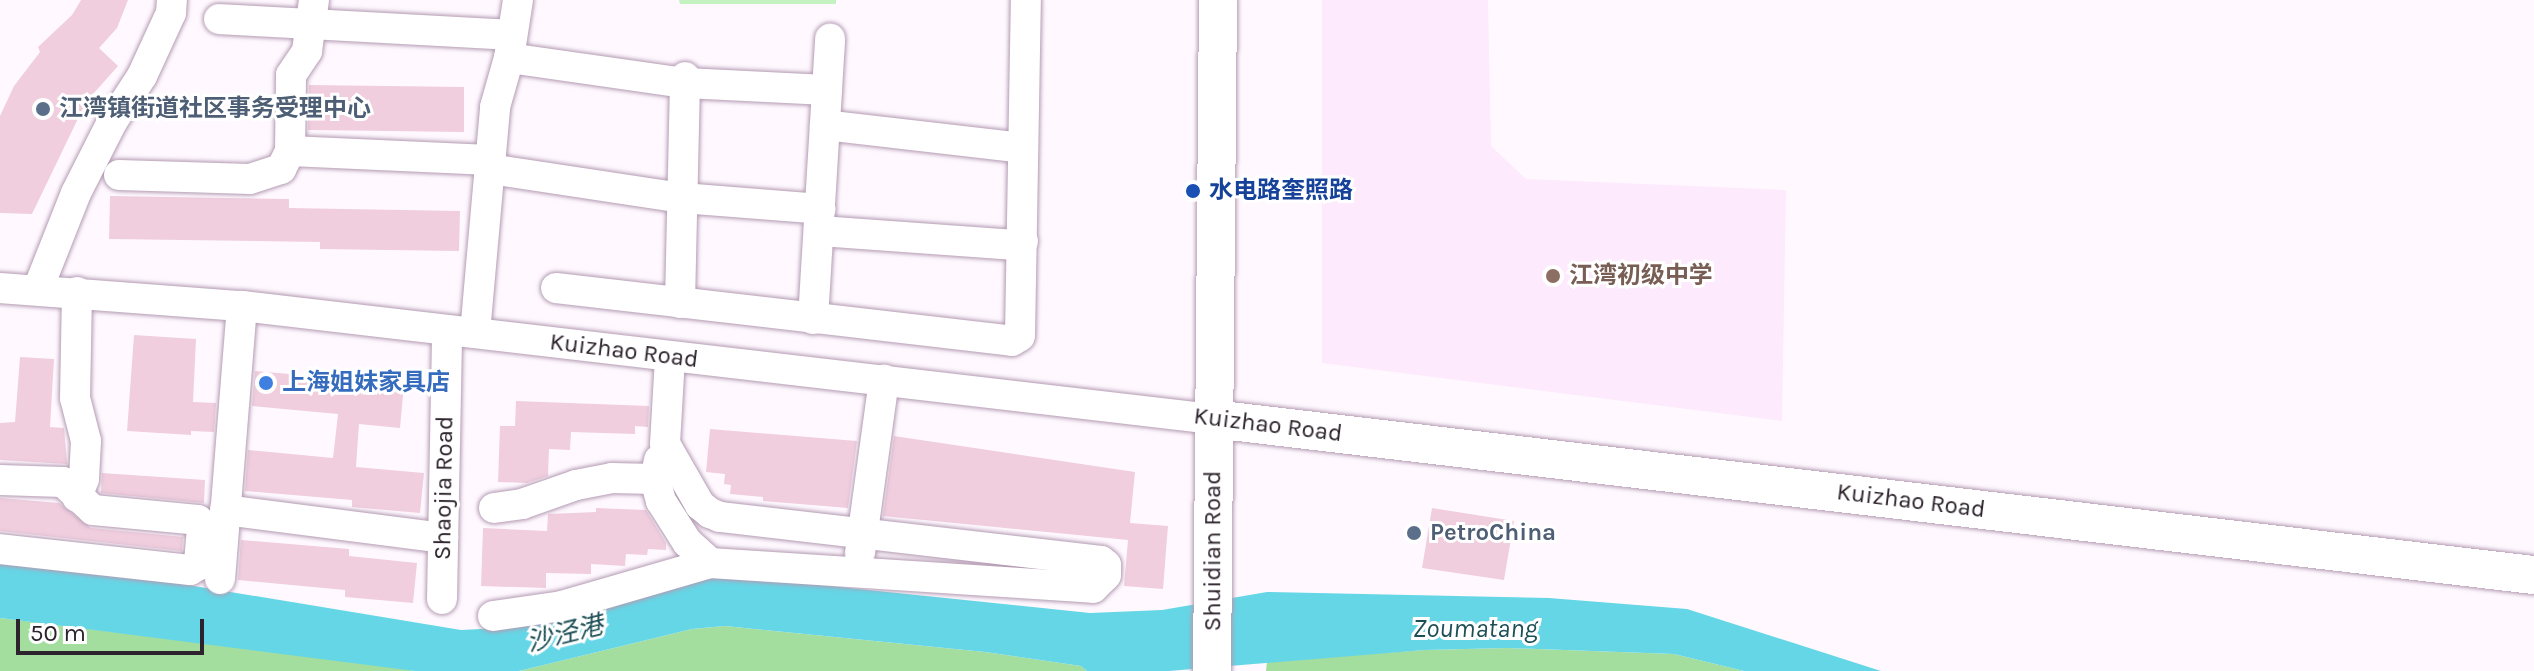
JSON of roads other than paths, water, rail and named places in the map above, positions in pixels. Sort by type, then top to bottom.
[{"type":"main road","name":"Shuidian Road","points":[[1212,671],[1218,0]]},
{"type":"main road","name":"Kuizhao Road","points":[[1213,419],[2534,575]]},
{"type":"street","points":[[38,289],[76,193],[112,122],[142,76],[171,13],[172,0]]},
{"type":"street","name":"Shaojia Road","points":[[442,599],[443,538],[461,331],[490,164],[495,107],[511,47],[518,0]]},
{"type":"street","points":[[556,288],[1012,341],[1020,336],[1026,0]]},
{"type":"street","points":[[119,175],[266,177],[281,169],[290,151],[291,75],[307,51],[313,12]]},
{"type":"street","points":[[219,19],[313,12],[685,80],[827,90]]},
{"type":"street","points":[[813,319],[830,39]]},
{"type":"street","points":[[680,303],[685,80]]},
{"type":"street","points":[[825,125],[1023,148]]},
{"type":"street","points":[[290,151],[490,164],[821,220],[1016,245],[1023,241]]},
{"type":"street","name":"Kuizhao Road","points":[[0,288],[242,306],[1213,419]]},
{"type":"street","points":[[77,292],[75,398],[86,441],[84,479],[77,497]]},
{"type":"street","points":[[220,579],[242,306]]},
{"type":"street","points":[[670,357],[665,444],[655,479],[661,501],[687,542],[710,563]]},
{"type":"street","points":[[858,572],[884,380]]},
{"type":"street","points":[[493,616],[562,606],[710,563],[1093,588],[1106,575],[1106,565],[1101,561],[720,517],[700,505],[665,444]]},
{"type":"street","points":[[494,508],[522,504],[576,485],[612,478],[655,479]]},
{"type":"street","points":[[0,480],[63,482],[93,510],[198,520],[202,528],[199,565],[190,570],[0,549]]},
{"type":"street","points":[[225,510],[443,538]]},
{"type":"street","points":[[1011,583],[1013,551]]},
{"type":"water","points":[[0,554],[461,630],[521,627],[714,574],[1090,613],[1162,610],[1267,592],[1549,598],[1687,609],[1881,671],[1744,671],[1674,654],[1507,648],[1425,650],[1169,671],[1087,671],[1081,666],[985,652],[725,626],[692,629],[519,671],[415,671],[0,618]]},
{"type":"place","name":"江湾镇街道社区事务受理中心","points":[[43,109]]},
{"type":"place","name":"水电路奎照路","points":[[1193,191]]},
{"type":"place","name":"江湾初级中学","points":[[1553,276]]},
{"type":"place","name":"上海姐妹家具店","points":[[266,383]]},
{"type":"place","name":"PetroChina","points":[[1414,533]]},
{"type":"water label","name":"Zoumatang","points":[[1475,629]]},
{"type":"water label","name":"沙泾港","points":[[565,634]]}]
